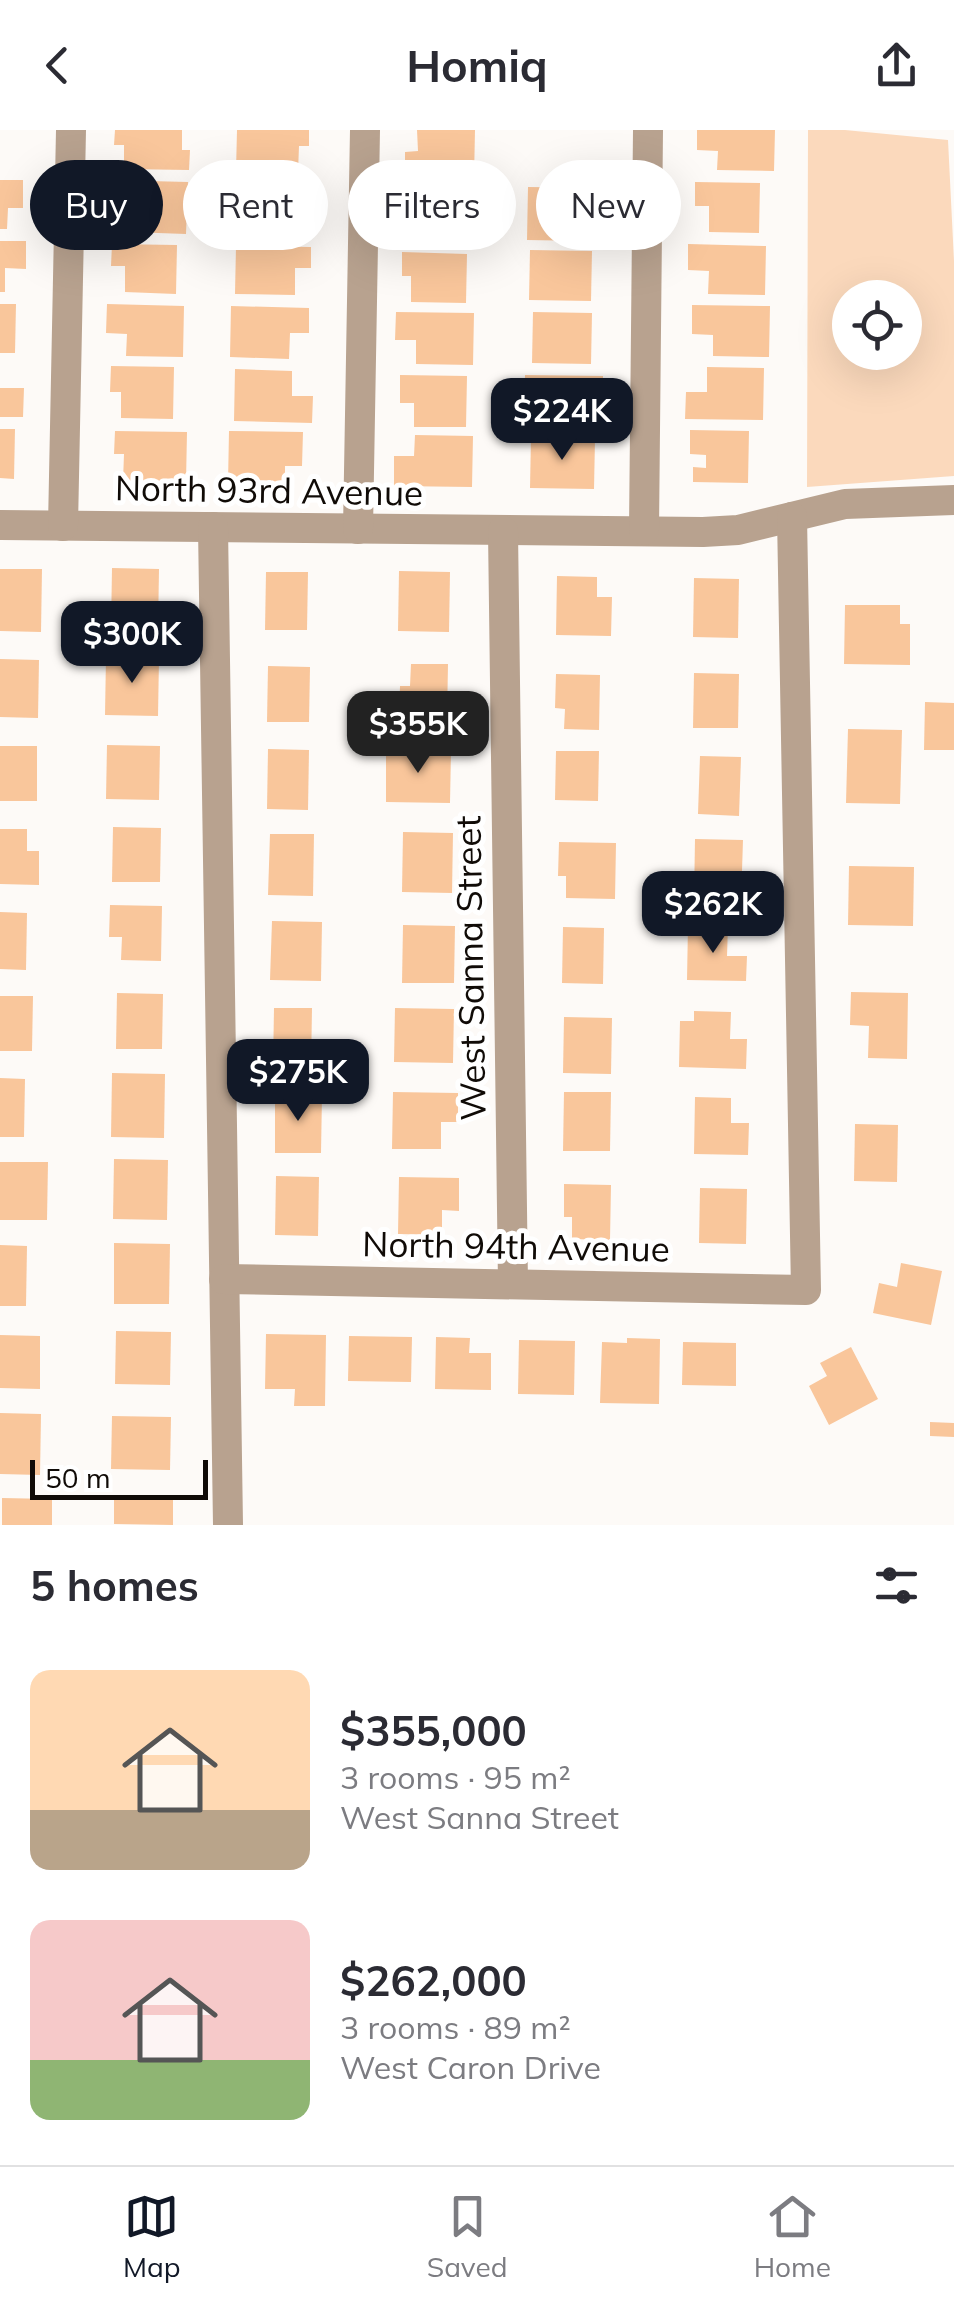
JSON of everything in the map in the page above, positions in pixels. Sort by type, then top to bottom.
[{"type":"street","points":[[63,526],[71,130]]},
{"type":"street","points":[[358,529],[365,130]]},
{"type":"street","points":[[644,530],[648,130]]},
{"type":"street","name":"North 93rd Avenue","points":[[0,524],[738,530],[845,504],[954,500]]},
{"type":"street","name":"North 94th Avenue","points":[[224,1278],[806,1290],[792,517]]},
{"type":"street","points":[[213,526],[228,1525]]},
{"type":"street","name":"West Sanna Street","points":[[502,531],[513,1284]]},
{"type":"shaded area","points":[[808,130],[948,140],[954,261],[954,476],[807,487]]},
{"type":"building","points":[[115,130],[182,130],[182,150],[190,150],[190,160],[183,160],[183,170],[163,170],[163,160],[124,160],[124,145],[114,145]]},
{"type":"building","points":[[237,130],[309,130],[309,146],[299,146],[298,160],[236,160]]},
{"type":"building","points":[[417,130],[475,130],[474,160],[405,160],[405,152],[418,151]]},
{"type":"building","points":[[697,130],[775,130],[774,171],[717,170],[718,151],[697,150]]},
{"type":"building","points":[[0,180],[23,180],[23,208],[8,208],[7,229],[0,229]]},
{"type":"building","points":[[163,181],[183,182],[183,234],[163,233]]},
{"type":"building","points":[[695,182],[760,183],[759,233],[709,232],[709,206],[695,206]]},
{"type":"building","points":[[528,187],[536,187],[536,240],[527,240]]},
{"type":"building","points":[[0,241],[26,241],[26,269],[5,268],[5,292],[0,292]]},
{"type":"building","points":[[688,244],[766,246],[765,295],[708,294],[709,271],[688,270]]},
{"type":"building","points":[[163,245],[177,245],[176,294],[125,292],[125,266],[111,266],[112,250],[163,250]]},
{"type":"building","points":[[236,250],[311,250],[311,268],[295,268],[295,295],[235,294]]},
{"type":"building","points":[[530,250],[592,251],[591,301],[529,300]]},
{"type":"building","points":[[402,252],[467,254],[466,303],[411,302],[411,276],[402,276]]},
{"type":"building","points":[[0,304],[16,304],[15,353],[0,353]]},
{"type":"building","points":[[107,304],[184,306],[183,357],[126,356],[127,334],[106,333]]},
{"type":"building","points":[[692,305],[770,306],[769,357],[713,356],[713,335],[692,334]]},
{"type":"building","points":[[231,306],[309,308],[309,333],[290,333],[289,359],[230,357]]},
{"type":"building","points":[[396,312],[474,313],[473,365],[416,364],[416,340],[395,340]]},
{"type":"building","points":[[533,312],[592,313],[591,364],[532,363]]},
{"type":"building","points":[[111,366],[174,367],[173,419],[121,418],[121,392],[110,392]]},
{"type":"building","points":[[707,367],[764,368],[763,420],[685,419],[686,392],[707,392]]},
{"type":"building","points":[[235,369],[292,371],[292,396],[313,396],[312,423],[234,421]]},
{"type":"building","points":[[400,375],[467,376],[466,427],[414,427],[414,403],[400,403]]},
{"type":"building","points":[[525,375],[603,376],[603,403],[582,403],[581,426],[524,425]]},
{"type":"building","points":[[0,388],[24,388],[23,417],[0,417]]},
{"type":"building","points":[[0,429],[15,429],[14,479],[0,478]]},
{"type":"building","points":[[690,430],[749,431],[748,483],[693,482],[693,467],[706,468],[706,455],[690,454]]},
{"type":"building","points":[[115,431],[187,432],[186,482],[123,481],[124,454],[114,454]]},
{"type":"building","points":[[229,431],[303,432],[302,466],[285,466],[285,484],[228,483]]},
{"type":"building","points":[[415,435],[473,436],[472,487],[394,486],[394,456],[414,456]]},
{"type":"building","points":[[531,437],[595,439],[594,489],[530,488]]},
{"type":"building","points":[[112,568],[159,569],[158,629],[111,629]]},
{"type":"building","points":[[0,569],[42,569],[41,632],[0,631]]},
{"type":"building","points":[[399,571],[450,572],[449,632],[398,631]]},
{"type":"building","points":[[266,572],[308,572],[307,630],[265,630]]},
{"type":"building","points":[[557,576],[597,577],[597,597],[612,597],[611,636],[556,635]]},
{"type":"building","points":[[694,578],[739,579],[738,638],[693,637]]},
{"type":"building","points":[[845,605],[900,605],[900,624],[910,624],[910,665],[844,664]]},
{"type":"building","points":[[106,657],[159,658],[158,716],[105,715]]},
{"type":"building","points":[[0,659],[39,660],[38,718],[0,717]]},
{"type":"building","points":[[411,664],[448,664],[447,719],[399,718],[400,686],[410,686]]},
{"type":"building","points":[[268,666],[310,667],[309,722],[267,722]]},
{"type":"building","points":[[694,673],[739,674],[738,728],[693,728]]},
{"type":"building","points":[[556,674],[600,675],[599,730],[564,729],[565,709],[555,708]]},
{"type":"building","points":[[925,702],[954,703],[954,750],[924,750]]},
{"type":"building","points":[[848,729],[902,730],[900,804],[846,803]]},
{"type":"building","points":[[107,745],[160,746],[159,800],[106,799]]},
{"type":"building","points":[[0,746],[37,746],[37,801],[0,801]]},
{"type":"building","points":[[386,748],[451,750],[450,803],[386,802]]},
{"type":"building","points":[[268,749],[309,750],[308,810],[267,809]]},
{"type":"building","points":[[556,751],[599,751],[598,801],[555,800]]},
{"type":"building","points":[[700,756],[741,757],[739,816],[698,814]]},
{"type":"building","points":[[113,827],[161,828],[160,882],[112,882]]},
{"type":"building","points":[[0,829],[27,829],[27,851],[39,851],[39,885],[0,884]]},
{"type":"building","points":[[403,832],[453,833],[452,893],[402,892]]},
{"type":"building","points":[[270,834],[314,834],[313,896],[268,895]]},
{"type":"building","points":[[695,839],[743,840],[741,901],[694,900]]},
{"type":"building","points":[[559,842],[616,843],[615,899],[566,898],[566,876],[558,876]]},
{"type":"building","points":[[849,866],[914,867],[913,926],[848,925]]},
{"type":"building","points":[[110,905],[162,906],[161,961],[121,960],[122,937],[109,937]]},
{"type":"building","points":[[0,912],[27,913],[26,970],[0,969]]},
{"type":"building","points":[[272,921],[322,922],[321,981],[270,980]]},
{"type":"building","points":[[403,925],[455,926],[454,983],[402,983]]},
{"type":"building","points":[[688,925],[728,926],[727,956],[747,956],[746,981],[687,980]]},
{"type":"building","points":[[563,927],[604,928],[603,984],[562,983]]},
{"type":"building","points":[[851,992],[908,993],[907,1059],[868,1058],[869,1026],[850,1025]]},
{"type":"building","points":[[117,993],[163,994],[162,1049],[116,1049]]},
{"type":"building","points":[[0,996],[33,996],[32,1051],[0,1051]]},
{"type":"building","points":[[274,1008],[312,1008],[311,1068],[273,1067]]},
{"type":"building","points":[[395,1008],[454,1009],[453,1063],[394,1062]]},
{"type":"building","points":[[694,1011],[731,1012],[730,1039],[747,1039],[746,1069],[679,1067],[680,1021],[694,1021]]},
{"type":"building","points":[[564,1017],[612,1018],[611,1074],[563,1073]]},
{"type":"building","points":[[112,1073],[165,1074],[164,1138],[111,1137]]},
{"type":"building","points":[[0,1078],[25,1079],[24,1137],[0,1137]]},
{"type":"building","points":[[393,1092],[458,1093],[458,1122],[441,1122],[441,1149],[392,1149]]},
{"type":"building","points":[[564,1092],[611,1092],[610,1151],[563,1151]]},
{"type":"building","points":[[275,1094],[322,1095],[321,1153],[275,1153]]},
{"type":"building","points":[[695,1097],[731,1098],[731,1123],[749,1123],[748,1155],[694,1154]]},
{"type":"building","points":[[855,1124],[898,1125],[897,1182],[854,1181]]},
{"type":"building","points":[[114,1159],[168,1160],[167,1220],[113,1219]]},
{"type":"building","points":[[0,1162],[48,1162],[47,1220],[0,1220]]},
{"type":"building","points":[[276,1176],[319,1177],[318,1236],[275,1235]]},
{"type":"building","points":[[399,1177],[459,1178],[459,1211],[442,1210],[442,1235],[398,1234]]},
{"type":"building","points":[[564,1184],[611,1185],[610,1240],[572,1239],[572,1217],[564,1217]]},
{"type":"building","points":[[700,1188],[747,1189],[746,1244],[699,1243]]},
{"type":"building","points":[[114,1243],[170,1244],[169,1304],[114,1304]]},
{"type":"building","points":[[0,1245],[27,1246],[26,1306],[0,1306]]},
{"type":"building","points":[[901,1263],[942,1271],[931,1325],[873,1313],[879,1283],[897,1287]]},
{"type":"building","points":[[116,1331],[171,1332],[170,1385],[115,1384]]},
{"type":"building","points":[[266,1334],[326,1335],[325,1406],[294,1406],[295,1389],[265,1389]]},
{"type":"building","points":[[0,1335],[40,1336],[40,1389],[0,1388]]},
{"type":"building","points":[[349,1336],[412,1337],[411,1382],[348,1381]]},
{"type":"building","points":[[436,1337],[470,1338],[469,1353],[491,1353],[491,1390],[435,1389]]},
{"type":"building","points":[[627,1338],[660,1339],[659,1404],[600,1403],[602,1342],[627,1343]]},
{"type":"building","points":[[519,1340],[575,1341],[574,1395],[518,1394]]},
{"type":"building","points":[[683,1342],[736,1343],[736,1386],[682,1385]]},
{"type":"building","points":[[851,1347],[878,1399],[829,1425],[809,1386],[827,1376],[820,1363]]},
{"type":"building","points":[[0,1413],[41,1414],[40,1475],[0,1474]]},
{"type":"building","points":[[112,1416],[171,1417],[170,1470],[111,1469]]},
{"type":"building","points":[[930,1422],[954,1423],[954,1437],[930,1436]]},
{"type":"building","points":[[114,1495],[173,1496],[173,1525],[114,1524]]},
{"type":"building","points":[[2,1498],[52,1499],[52,1525],[2,1525]]}]
